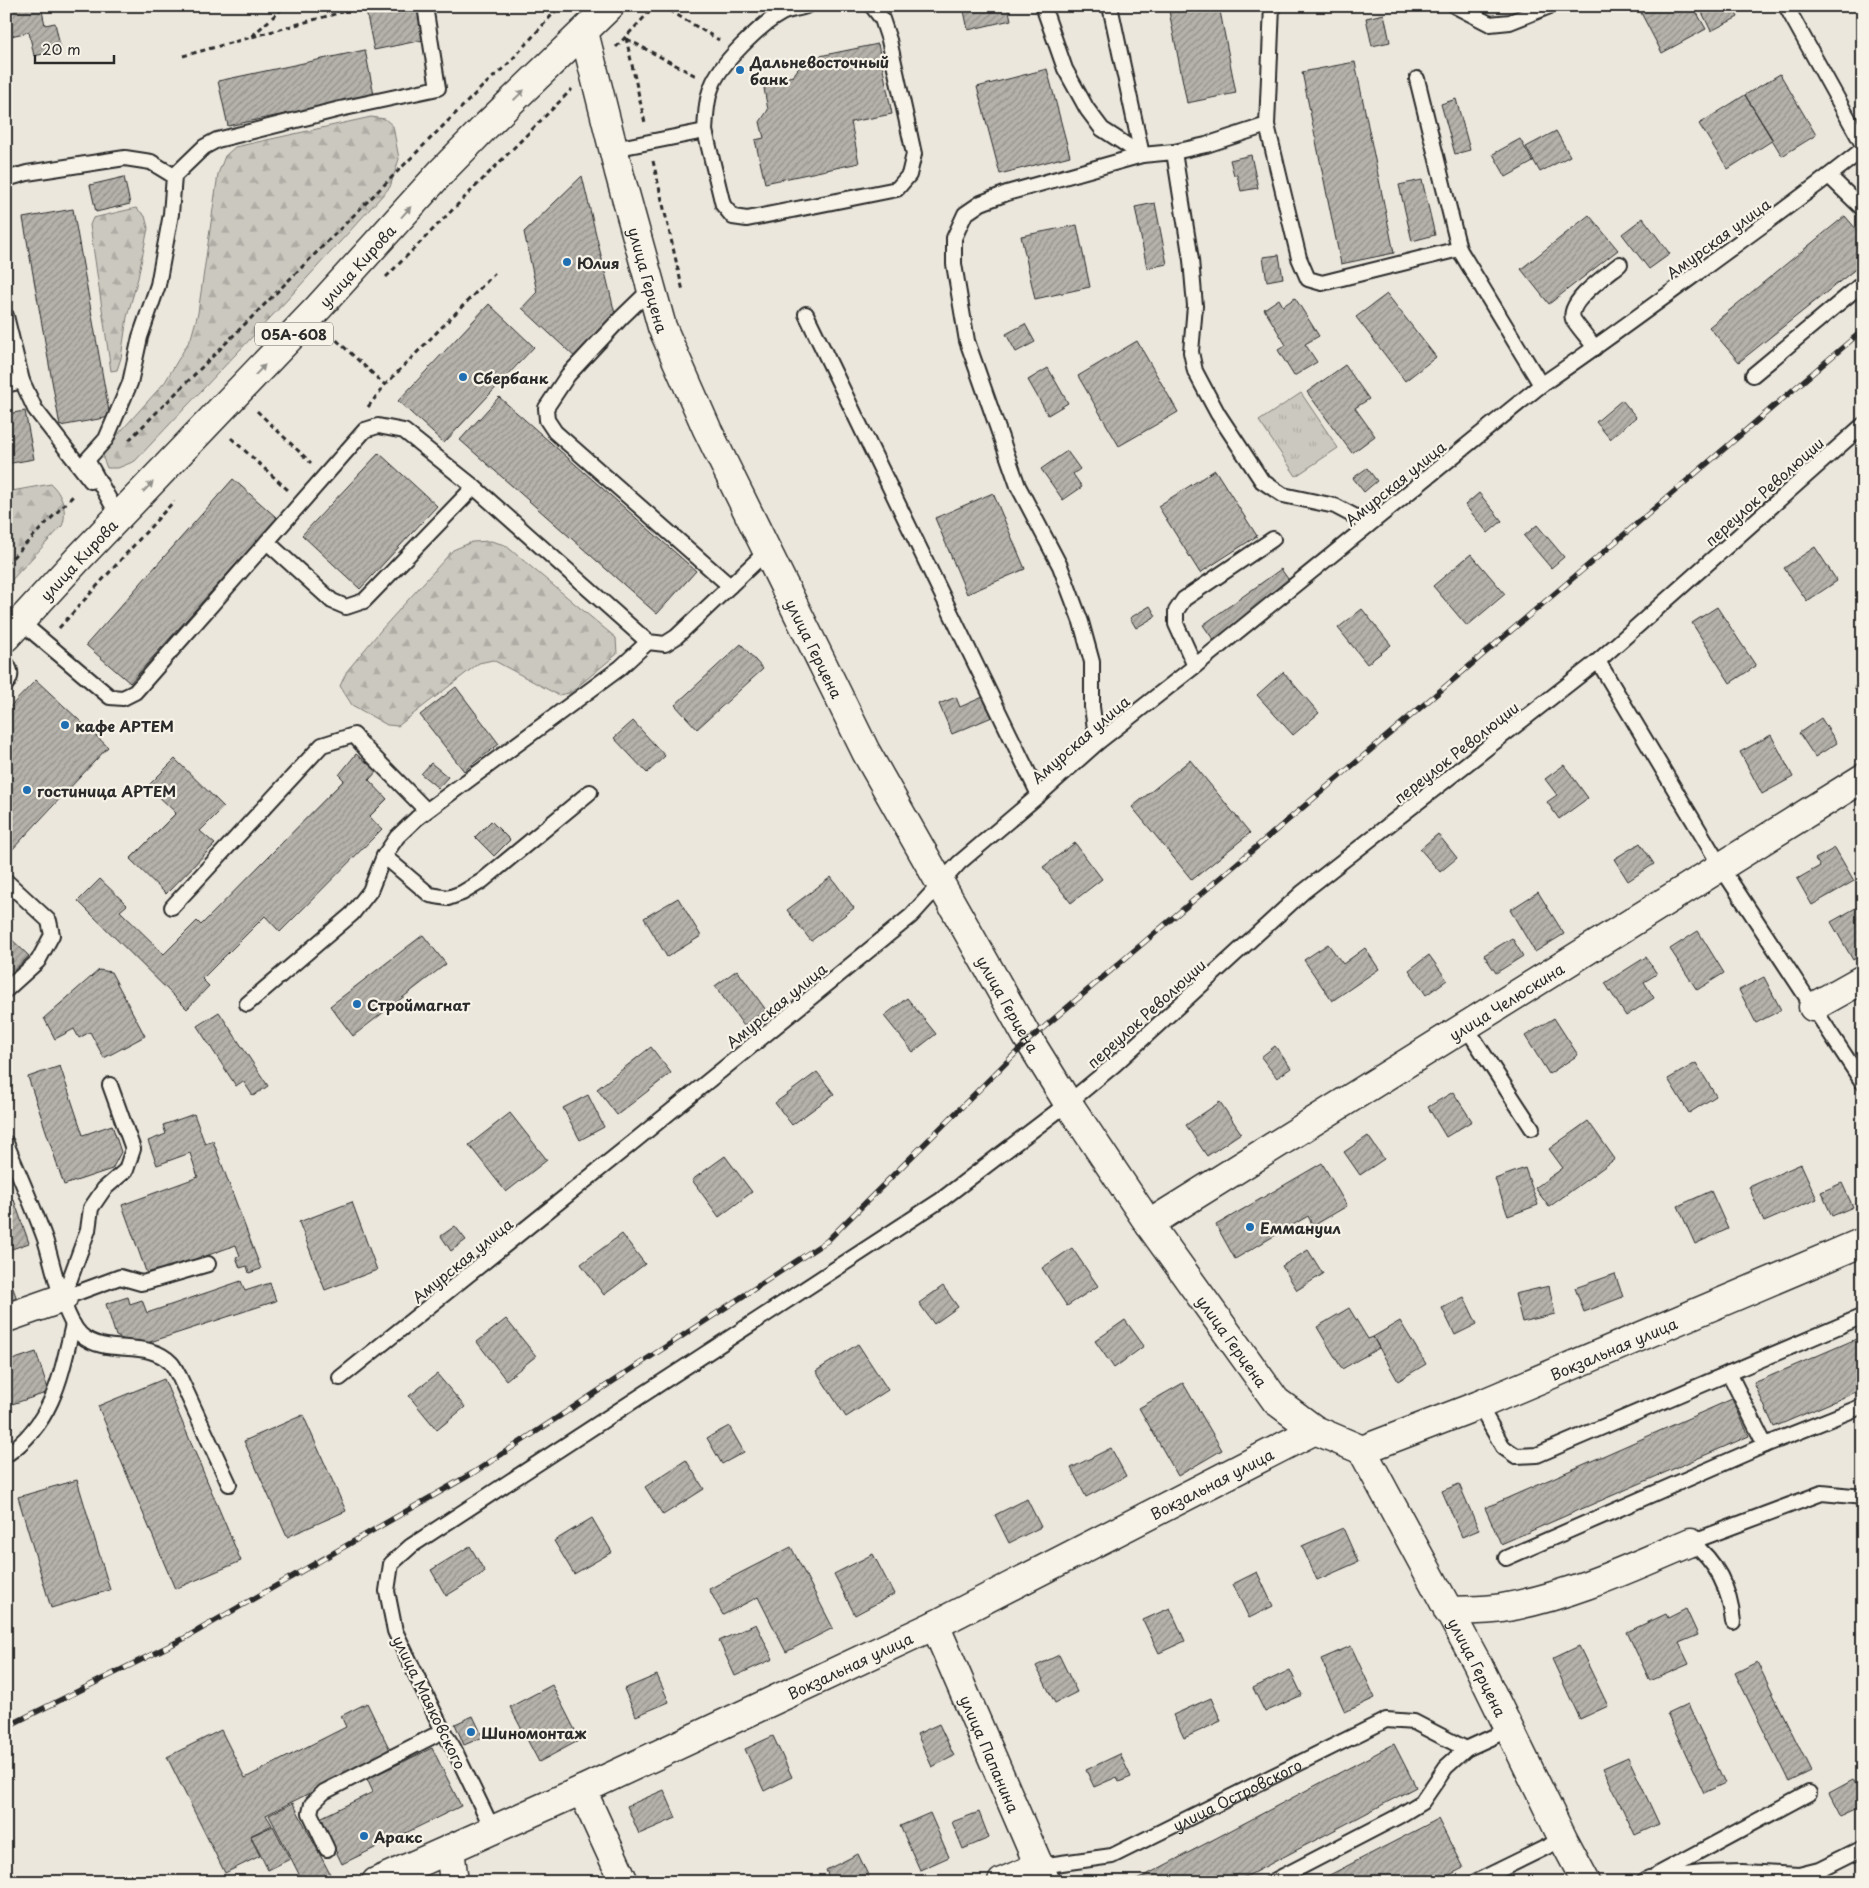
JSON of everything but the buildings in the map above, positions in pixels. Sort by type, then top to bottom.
[{"type":"main road","name":"улица Кирова","points":[[14,630],[320,307],[443,170],[610,6]]},
{"type":"main road","name":"улица Герцена","points":[[584,32],[662,328],[696,404],[866,752],[1029,1040],[1068,1103],[1149,1224],[1276,1401],[1315,1430],[1362,1450],[1477,1663],[1586,1882]]},
{"type":"main road","name":"улица Челюскина","points":[[1149,1224],[1863,778]]},
{"type":"main road","points":[[1813,1007],[1863,979]]},
{"type":"main road","name":"Вокзальная улица","points":[[1362,1450],[1479,1405],[1863,1242]]},
{"type":"main road","points":[[6,1318],[63,1298]]},
{"type":"main road","name":"Вокзальная улица","points":[[376,1882],[582,1790],[935,1626],[1315,1430]]},
{"type":"main road","points":[[1448,1611],[1501,1608],[1588,1585],[1691,1542]]},
{"type":"main road","name":"улица Папанина","points":[[935,1626],[1043,1874]]},
{"type":"main road","points":[[582,1790],[624,1882]]},
{"type":"main road","points":[[450,1849],[454,1882]]},
{"type":"main road","name":"улица Островского","points":[[1002,1882],[1043,1874]]},
{"type":"lane","points":[[119,517],[87,460],[106,439],[130,383],[140,337],[158,285],[171,214],[174,176],[204,147],[217,140],[340,109],[438,88],[425,6]]},
{"type":"lane","points":[[806,6],[780,14],[737,50],[712,84],[707,103],[705,131],[723,205],[733,217],[747,219],[897,189],[909,175],[914,154],[889,40],[882,19],[872,6]]},
{"type":"lane","points":[[1043,6],[1064,69],[1087,109],[1102,129],[1142,156]]},
{"type":"lane","points":[[1110,6],[1142,156]]},
{"type":"lane","points":[[1272,6],[1267,125],[1298,258],[1308,279],[1322,283],[1458,249]]},
{"type":"lane","points":[[1454,6],[1490,24],[1510,22],[1550,6]]},
{"type":"lane","points":[[1786,6],[1863,145]]},
{"type":"lane","points":[[1417,79],[1458,249],[1541,385]]},
{"type":"lane","points":[[1097,743],[1092,707],[1092,662],[1088,646],[1060,566],[1018,486],[967,341],[954,264],[954,238],[965,214],[981,203],[1007,193],[1142,156],[1206,145],[1267,125]]},
{"type":"lane","points":[[614,149],[705,131]]},
{"type":"lane","name":"Амурская улица","points":[[340,1378],[903,922],[959,863],[1097,743],[1195,666],[1541,385],[1829,176],[1863,149]]},
{"type":"lane","points":[[1174,152],[1191,260],[1194,306],[1191,352],[1196,371],[1204,388],[1218,414],[1262,481],[1283,495],[1335,506],[1354,516],[1367,526]]},
{"type":"lane","points":[[6,179],[27,173],[125,158],[152,162],[174,176]]},
{"type":"lane","points":[[1829,176],[1863,209]]},
{"type":"lane","points":[[1594,348],[1573,320],[1573,310],[1580,297],[1620,264]]},
{"type":"lane","points":[[1753,375],[1863,283]]},
{"type":"lane","points":[[651,289],[568,375],[546,408],[548,420],[555,432],[730,586]]},
{"type":"lane","points":[[806,314],[1039,795]]},
{"type":"lane","points":[[6,316],[16,383],[119,517]]},
{"type":"lane","name":"переулок Революции","points":[[411,1546],[941,1200],[1068,1103],[1120,1059],[1303,892],[1598,661],[1863,425]]},
{"type":"lane","points":[[14,630],[110,698],[123,698],[135,692],[365,430],[378,426],[404,431],[474,487],[648,642],[665,644],[676,637],[767,551]]},
{"type":"lane","points":[[267,542],[332,601],[346,607],[364,601],[474,487]]},
{"type":"lane","points":[[1195,666],[1176,624],[1176,611],[1184,600],[1273,539]]},
{"type":"lane","points":[[247,1004],[352,914],[370,891],[384,856],[397,837],[426,810],[620,668],[648,642]]},
{"type":"lane","points":[[1598,661],[1721,867],[1863,1084]]},
{"type":"lane","points":[[6,662],[11,670],[10,679],[6,684]]},
{"type":"lane","points":[[172,907],[322,745],[354,735],[426,810]]},
{"type":"lane","points":[[384,856],[430,895],[448,898],[462,893],[482,881],[590,792]]},
{"type":"lane","points":[[6,881],[49,921],[52,935],[38,961],[6,990]]},
{"type":"lane","points":[[1466,1027],[1532,1128]]},
{"type":"lane","points":[[63,1298],[88,1230],[92,1208],[104,1189],[126,1170],[133,1149],[110,1085]]},
{"type":"lane","points":[[6,1143],[45,1239],[73,1324],[81,1334],[93,1343],[110,1347],[148,1350],[170,1362],[179,1376],[229,1484]]},
{"type":"lane","points":[[63,1298],[120,1277],[146,1282],[208,1264]]},
{"type":"lane","points":[[1479,1405],[1503,1447],[1516,1456],[1537,1455],[1863,1316]]},
{"type":"lane","points":[[6,1455],[25,1440],[36,1428],[48,1409],[61,1373],[73,1324]]},
{"type":"lane","points":[[1729,1373],[1765,1445]]},
{"type":"lane","points":[[1506,1558],[1765,1445],[1863,1406]]},
{"type":"lane","points":[[1691,1542],[1822,1493],[1863,1497]]},
{"type":"lane","points":[[1691,1542],[1704,1552],[1723,1581],[1731,1603],[1733,1622]]},
{"type":"lane","name":"улица Маяковского","points":[[411,1546],[391,1564],[387,1591],[396,1631],[443,1731],[453,1747],[493,1830]]},
{"type":"lane","name":"улица Островского","points":[[1043,1874],[1112,1856],[1386,1720],[1414,1722],[1466,1749]]},
{"type":"lane","points":[[1272,1882],[1399,1816],[1422,1802],[1446,1767],[1466,1749],[1510,1728]]},
{"type":"lane","points":[[327,1849],[310,1813],[312,1804],[324,1792],[443,1731]]},
{"type":"lane","points":[[1647,1880],[1809,1793]]},
{"type":"lane","points":[[1475,1882],[1563,1838]]},
{"type":"lane","points":[[1647,1880],[1712,1872],[1799,1876],[1818,1870],[1863,1848]]},
{"type":"path","points":[[249,38],[285,6]]},
{"type":"path","points":[[126,443],[475,94],[508,64],[560,6]]},
{"type":"path","points":[[626,38],[655,6]]},
{"type":"path","points":[[662,6],[737,50]]},
{"type":"path","points":[[183,56],[342,12]]},
{"type":"path","points":[[626,38],[712,84]]},
{"type":"path","points":[[626,38],[683,294]]},
{"type":"path","points":[[365,430],[369,404],[385,385],[495,273]]},
{"type":"path","points":[[330,334],[385,385]]},
{"type":"path","points":[[257,411],[324,475]]},
{"type":"path","points":[[231,438],[301,502]]},
{"type":"path","points":[[6,564],[77,492]]},
{"type":"green space","points":[[371,117],[385,119],[393,126],[399,159],[390,187],[287,300],[135,461],[118,468],[107,468],[103,458],[105,449],[165,382],[191,338],[198,313],[218,174],[225,156],[235,147]]},
{"type":"green space","points":[[136,208],[145,216],[148,228],[138,278],[127,317],[121,358],[117,370],[111,371],[90,225],[93,218]]},
{"type":"green space","points":[[1301,393],[1338,448],[1296,476],[1259,421]]},
{"type":"green space","points":[[51,484],[63,504],[64,521],[62,526],[6,586],[6,492]]},
{"type":"green space","points":[[491,541],[505,545],[616,638],[617,654],[570,693],[558,695],[493,660],[479,663],[398,726],[387,725],[352,705],[340,686],[347,671],[381,630],[453,550],[472,542]]},
{"type":"railway","points":[[6,1727],[185,1638],[473,1473],[827,1241],[1029,1040],[1863,330]]},
{"type":"place","name":"Дальневосточный банк","points":[[740,70]]},
{"type":"place","name":"Юлия","points":[[567,262]]},
{"type":"place","name":"Сбербанк","points":[[463,377]]},
{"type":"place","name":"кафе АРТЕМ","points":[[65,725]]},
{"type":"place","name":"гостиница АРТЕМ","points":[[27,790]]},
{"type":"place","name":"Строймагнат","points":[[357,1004]]},
{"type":"place","name":"Еммануил","points":[[1250,1227]]},
{"type":"place","name":"Шиномонтаж","points":[[471,1732]]},
{"type":"place","name":"Аракс","points":[[364,1836]]}]
